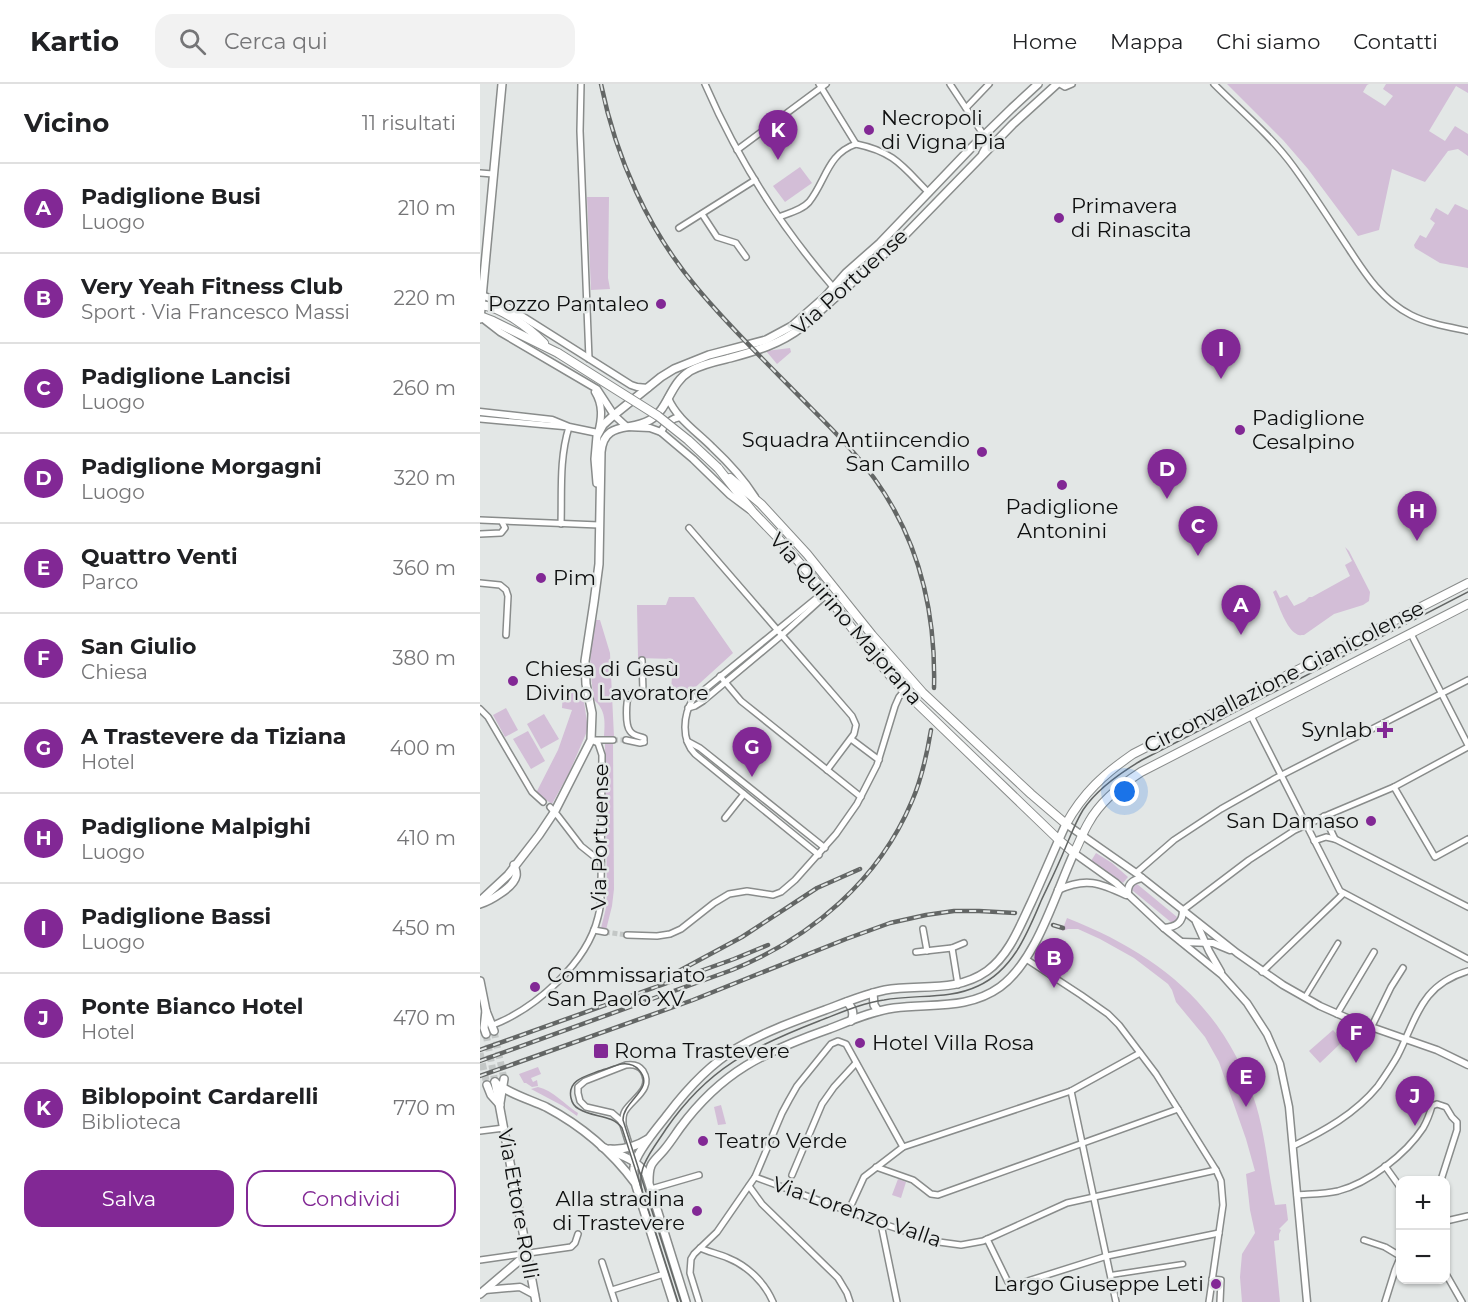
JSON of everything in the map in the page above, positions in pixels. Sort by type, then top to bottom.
[{"type":"main road","points":[[480,317],[502,84]]},
{"type":"main road","name":"Via Portuense","points":[[600,495],[596,480],[595,459],[598,433],[614,415],[666,374],[687,363],[766,340],[795,324],[880,243],[1012,108],[1028,88],[1038,84]]},
{"type":"main road","name":"Via Portuense","points":[[591,740],[592,713],[586,684],[585,664],[597,580],[603,440],[612,431],[650,420],[661,411],[680,380],[693,370],[771,346],[802,327],[894,245],[1013,124],[1058,84]]},
{"type":"main road","name":"Via Quirino Majorana","points":[[481,305],[493,308],[514,320],[550,348]]},
{"type":"main road","name":"Via Quirino Majorana","points":[[480,317],[550,348],[662,419],[688,440],[761,504],[807,554],[923,693],[1030,794],[1066,824]]},
{"type":"main road","name":"Via Quirino Majorana","points":[[718,468],[753,512],[825,593],[904,691],[1074,853]]},
{"type":"main road","name":"Circonvallazione Gianicolense","points":[[635,1163],[650,1137],[691,1085],[717,1062],[750,1041],[873,993],[891,989],[958,985],[975,979],[987,971],[1007,950],[1066,824],[1079,802],[1106,774],[1133,754],[1468,583]]},
{"type":"main road","points":[[825,593],[833,585]]},
{"type":"main road","name":"Circonvallazione Gianicolense","points":[[649,1181],[651,1165],[686,1120],[704,1100],[736,1072],[755,1060],[780,1047],[878,1011],[971,1001],[1002,986],[1026,959],[1090,821],[1101,805],[1136,776],[1168,757],[1468,604]]},
{"type":"main road","points":[[873,655],[881,659],[888,658],[890,655]]},
{"type":"main road","points":[[904,691],[913,689],[923,693]]},
{"type":"main road","points":[[480,895],[514,865],[539,835],[591,740]]},
{"type":"main road","points":[[480,902],[494,898],[514,881],[516,875],[514,865]]},
{"type":"main road","points":[[480,981],[486,1011],[494,1028]]},
{"type":"main road","points":[[873,993],[874,1005],[878,1011]]},
{"type":"main road","points":[[847,1002],[853,1011],[851,1020]]},
{"type":"main road","points":[[483,1028],[486,1011]]},
{"type":"main road","name":"Via Ettore Rolli","points":[[504,1079],[516,1094],[508,1097],[500,1105],[504,1088],[504,1079]]},
{"type":"main road","name":"Via Ettore Rolli","points":[[504,1088],[495,1082],[536,1298]]},
{"type":"main road","points":[[487,1085],[491,1095],[500,1105]]},
{"type":"main road","points":[[504,1088],[566,1118],[602,1147],[621,1166],[636,1186]]},
{"type":"main road","points":[[602,1147],[615,1149],[630,1147],[650,1137]]},
{"type":"main road","points":[[602,1147],[643,1169],[649,1181],[686,1302]]},
{"type":"main road","points":[[635,1163],[657,1156]]},
{"type":"main road","points":[[635,1163],[636,1186],[673,1302]]},
{"type":"main road","points":[[482,1292],[527,1254]]},
{"type":"street","points":[[581,84],[580,131],[589,359]]},
{"type":"street","points":[[705,84],[737,150],[755,180],[779,217],[833,287]]},
{"type":"street","points":[[950,84],[985,136],[987,144],[976,161]]},
{"type":"street","points":[[966,108],[989,84]]},
{"type":"street","name":"Via Portuense","points":[[1058,84],[1065,87],[1072,84]]},
{"type":"street","points":[[1214,84],[1286,156],[1365,273],[1386,298],[1404,311],[1421,319],[1468,330]]},
{"type":"street","points":[[737,150],[822,85],[856,144]]},
{"type":"street","points":[[779,217],[806,204],[834,159],[856,144],[898,161],[929,193]]},
{"type":"street","points":[[480,173],[494,174]]},
{"type":"street","points":[[680,228],[755,180]]},
{"type":"street","points":[[702,214],[717,237],[736,243],[746,257]]},
{"type":"street","points":[[482,295],[501,303],[631,385],[648,388]]},
{"type":"street","points":[[480,317],[500,332],[599,391],[614,415],[627,427],[650,428],[661,432],[693,459],[729,495],[753,512]]},
{"type":"street","points":[[480,419],[598,433],[601,407],[589,384]]},
{"type":"street","name":"Via Quirino Majorana","points":[[668,398],[674,411],[740,475],[761,504]]},
{"type":"street","points":[[480,412],[542,418],[556,421],[569,428]]},
{"type":"street","points":[[661,432],[673,419],[680,417]]},
{"type":"street","points":[[561,524],[563,454],[569,428]]},
{"type":"street","points":[[480,520],[599,525]]},
{"type":"street","points":[[480,534],[501,533],[505,528],[502,522]]},
{"type":"street","points":[[689,528],[851,714],[856,725],[855,732],[827,770]]},
{"type":"street","points":[[480,583],[500,585],[506,590],[506,635]]},
{"type":"street","points":[[819,855],[693,752],[687,741],[685,728],[688,708],[695,697],[777,629],[825,593]]},
{"type":"street","points":[[688,708],[698,704],[782,635],[825,593]]},
{"type":"street","points":[[1183,910],[1249,860],[1306,824],[1394,787],[1468,746],[1411,634]]},
{"type":"street","points":[[626,740],[644,742],[644,738],[630,731],[627,701],[629,695],[643,691],[642,660]]},
{"type":"street","points":[[720,676],[741,700],[861,797]]},
{"type":"street","points":[[1128,895],[1129,884],[1139,876],[1158,853],[1221,809],[1281,775],[1468,680]]},
{"type":"street","points":[[627,935],[657,936],[673,933],[719,900],[735,892],[777,894],[795,880],[825,848],[861,797],[879,760],[898,698],[904,691]]},
{"type":"street","points":[[480,709],[488,717],[532,792],[543,802]]},
{"type":"street","points":[[1251,716],[1337,888],[1343,894],[1468,959]]},
{"type":"street","points":[[851,739],[879,760]]},
{"type":"street","points":[[591,740],[613,740]]},
{"type":"street","name":"Via Portuense","points":[[494,1028],[551,988],[575,960],[594,930],[601,905],[602,755],[598,743],[591,740]]},
{"type":"street","points":[[687,741],[703,750],[825,848]]},
{"type":"street","points":[[725,818],[745,783]]},
{"type":"street","points":[[1394,787],[1435,857],[1468,839]]},
{"type":"street","points":[[552,809],[581,846],[601,862]]},
{"type":"street","points":[[1324,816],[1335,839]]},
{"type":"street","points":[[1066,824],[1139,876],[1262,972],[1337,1014],[1466,1061]]},
{"type":"street","points":[[1314,841],[1329,836],[1468,907]]},
{"type":"street","points":[[1074,853],[1116,883],[1164,928],[1222,975],[1242,997],[1267,1034],[1286,1087],[1307,1302]]},
{"type":"street","points":[[1058,890],[1076,883],[1093,883],[1128,895]]},
{"type":"street","points":[[1262,972],[1343,894]]},
{"type":"street","points":[[1164,928],[1173,927],[1179,923],[1183,918],[1183,910]]},
{"type":"street","points":[[1195,920],[1222,975]]},
{"type":"street","points":[[923,929],[927,951]]},
{"type":"street","points":[[594,930],[605,932]]},
{"type":"street","points":[[1181,942],[1216,944],[1236,953]]},
{"type":"street","points":[[1305,997],[1338,943]]},
{"type":"street","points":[[916,952],[952,948],[964,944]]},
{"type":"street","points":[[952,948],[958,985]]},
{"type":"street","points":[[1213,959],[1215,951],[1224,948]]},
{"type":"street","points":[[1337,1014],[1374,952]]},
{"type":"street","points":[[1026,959],[1114,1019],[1178,1109],[1216,1170],[1221,1181],[1223,1196],[1209,1302]]},
{"type":"street","points":[[1371,1028],[1403,968]]},
{"type":"street","points":[[1293,1146],[1332,1125],[1361,1104],[1389,1070],[1415,1015],[1434,990],[1446,980],[1468,971]]},
{"type":"street","points":[[699,1302],[690,1269],[691,1259],[717,1232],[755,1177],[782,1113],[797,1086],[829,1046],[835,1042],[843,1042],[846,1045],[903,1147]]},
{"type":"street","points":[[848,1212],[863,1179],[903,1147],[1071,1091],[1140,1053]]},
{"type":"street","points":[[792,1175],[822,1104],[856,1063]]},
{"type":"street","points":[[626,1065],[638,1066],[643,1071],[645,1083],[641,1094],[626,1110],[614,1114],[584,1106],[579,1098],[578,1088],[586,1080],[626,1065]]},
{"type":"street","points":[[1071,1091],[1116,1302]]},
{"type":"street","points":[[1297,1195],[1343,1189],[1385,1166],[1403,1151],[1422,1130],[1435,1104],[1447,1108],[1457,1122],[1458,1130],[1442,1176]]},
{"type":"street","points":[[876,1167],[913,1180],[931,1194],[936,1195],[1178,1109]]},
{"type":"street","points":[[623,1125],[626,1110]]},
{"type":"street","points":[[614,1114],[623,1125],[635,1163]]},
{"type":"street","points":[[480,1131],[504,1128]]},
{"type":"street","points":[[1385,1166],[1396,1180]]},
{"type":"street","name":"Via Lorenzo Valla","points":[[755,1177],[848,1212],[953,1245],[970,1244],[987,1239],[1063,1204],[1216,1170]]},
{"type":"street","points":[[651,1189],[699,1175]]},
{"type":"street","points":[[749,1186],[762,1204],[838,1278],[850,1302]]},
{"type":"street","points":[[1450,1220],[1468,1216]]},
{"type":"street","points":[[883,1224],[882,1229],[897,1302]]},
{"type":"street","points":[[987,1239],[1008,1282],[1013,1285],[1107,1257],[1219,1233]]},
{"type":"street","points":[[480,1260],[571,1247],[578,1234]]},
{"type":"street","points":[[1364,1240],[1381,1245],[1396,1254]]},
{"type":"street","points":[[700,1248],[729,1258],[746,1268],[764,1286],[773,1302]]},
{"type":"street","points":[[602,1262],[615,1302]]},
{"type":"street","points":[[1111,1275],[1183,1264]]},
{"type":"street","points":[[1385,1302],[1396,1268]]},
{"type":"street","points":[[612,1290],[664,1274]]},
{"type":"street","points":[[1212,1279],[1221,1280],[1220,1302]]},
{"type":"street","points":[[1450,1281],[1462,1302]]},
{"type":"street","points":[[482,1292],[517,1287],[526,1290],[536,1298]]},
{"type":"shaded area","points":[[1227,84],[1369,84],[1363,92],[1385,106],[1393,96],[1383,89],[1386,84],[1468,84],[1468,93],[1456,86],[1429,131],[1445,141],[1455,126],[1468,134],[1468,156],[1458,149],[1448,151],[1425,182],[1392,169],[1379,230],[1358,236],[1308,169],[1283,140]]},
{"type":"shaded area","points":[[800,167],[812,183],[785,202],[773,186]]},
{"type":"shaded area","points":[[587,197],[609,197],[608,278],[610,289],[591,290]]},
{"type":"shaded area","points":[[1455,204],[1468,210],[1468,268],[1440,263],[1415,248],[1414,245],[1420,235],[1426,238],[1435,223],[1430,219],[1436,208],[1448,215]]},
{"type":"shaded area","points":[[790,348],[791,352],[777,364],[766,351]]},
{"type":"shaded area","points":[[1345,547],[1370,592],[1369,601],[1334,614],[1304,635],[1297,635],[1285,620],[1273,592],[1276,590],[1280,598],[1287,595],[1294,606],[1350,576],[1345,565],[1352,561]]},
{"type":"shaded area","points":[[669,597],[694,597],[733,653],[689,693],[671,692],[673,659],[638,658],[637,605],[666,605]]},
{"type":"shaded area","points":[[595,620],[600,620],[610,653],[614,737],[604,737],[603,712],[594,700],[590,660]]},
{"type":"shaded area","points":[[563,692],[574,693],[574,703],[577,692],[583,695],[588,729],[569,773],[552,804],[536,793],[558,750],[572,710],[562,708]]},
{"type":"shaded area","points":[[506,708],[518,730],[505,737],[493,715]]},
{"type":"shaded area","points":[[544,714],[559,739],[541,749],[527,724]]},
{"type":"shaded area","points":[[528,731],[545,761],[531,769],[513,739]]},
{"type":"shaded area","points":[[613,743],[614,889],[606,930],[601,928],[607,893],[605,744]]},
{"type":"shaded area","points":[[1096,853],[1128,877],[1123,883],[1091,861]]},
{"type":"shaded area","points":[[1137,884],[1177,917],[1176,921],[1172,923],[1132,890]]},
{"type":"shaded area","points":[[1067,918],[1100,932],[1159,967],[1185,989],[1227,1040],[1243,1071],[1256,1105],[1275,1205],[1286,1204],[1288,1220],[1279,1229],[1281,1230],[1279,1240],[1274,1241],[1280,1302],[1242,1302],[1240,1277],[1242,1254],[1255,1233],[1246,1174],[1255,1171],[1219,1062],[1205,1037],[1176,1002],[1168,984],[1134,958],[1100,939],[1078,929],[1062,931]]},
{"type":"shaded area","points":[[1333,1030],[1343,1041],[1320,1063],[1309,1051]]},
{"type":"shaded area","points":[[538,1067],[541,1074],[531,1078],[533,1082],[537,1080],[538,1086],[532,1087],[524,1083],[519,1074]]},
{"type":"shaded area","points":[[538,1087],[554,1094],[578,1113],[577,1116],[531,1089]]},
{"type":"shaded area","points":[[721,1105],[726,1124],[718,1125],[714,1107]]},
{"type":"shaded area","points":[[898,1179],[906,1182],[901,1198],[892,1195]]},
{"type":"tunnel","points":[[613,740],[626,740]]},
{"type":"tunnel","points":[[605,932],[627,935]]},
{"type":"tunnel","points":[[494,1031],[504,1079]]},
{"type":"tunnel","points":[[486,1034],[495,1082]]},
{"type":"tunnel","points":[[480,1053],[487,1085]]},
{"type":"tram line","points":[[642,1190],[644,1166],[666,1129],[698,1090],[733,1062],[773,1040],[868,1003],[955,993],[978,986],[1001,971],[1024,938],[1083,810],[1095,795],[1117,776],[1142,760],[1468,592]]},
{"type":"tram line","points":[[678,1302],[622,1128],[613,1120],[584,1112],[573,1103],[571,1098],[572,1087],[579,1080],[621,1064],[635,1066],[643,1077],[644,1083],[624,1113],[623,1120],[681,1302]]},
{"type":"railway","points":[[601,84],[615,139],[636,192],[679,266],[752,349],[851,450],[890,502],[903,526],[922,578],[932,632],[934,688]]},
{"type":"railway","points":[[480,1061],[732,970],[761,957],[815,923],[861,881],[898,830],[919,784],[931,730]]},
{"type":"railway","points":[[677,972],[742,937],[817,888],[860,869]]},
{"type":"railway","points":[[480,1076],[693,1000],[890,923],[954,911],[1015,913]]},
{"type":"railway","points":[[1053,925],[1063,928]]},
{"type":"railway","points":[[480,1050],[768,945]]},
{"type":"place","name":"Necropoli di Vigna Pia","points":[[869,130]]},
{"type":"place","name":"Biblopoint Cardarelli","points":[[778,160]]},
{"type":"place","name":"Primavera di Rinascita","points":[[1059,218]]},
{"type":"place","name":"Pozzo Pantaleo","points":[[661,304]]},
{"type":"place","name":"Padiglione Bassi","points":[[1221,379]]},
{"type":"place","name":"Padiglione Cesalpino","points":[[1240,430]]},
{"type":"place","name":"Squadra Antiincendio San Camillo","points":[[982,452]]},
{"type":"place","name":"Padiglione Antonini","points":[[1062,485]]},
{"type":"place","name":"Padiglione Morgagni","points":[[1167,499]]},
{"type":"place","name":"Padiglione Malpighi","points":[[1417,541]]},
{"type":"place","name":"Padiglione Lancisi","points":[[1198,556]]},
{"type":"place","name":"Pim","points":[[541,578]]},
{"type":"place","name":"Padiglione Busi","points":[[1241,635]]},
{"type":"place","name":"Chiesa di Gesù Divino Lavoratore","points":[[513,681]]},
{"type":"place","name":"Synlab","points":[[1385,730]]},
{"type":"place","name":"A Trastevere da Tiziana","points":[[752,777]]},
{"type":"place","name":"San Damaso","points":[[1371,821]]},
{"type":"place","name":"Commissariato San Paolo XV","points":[[535,987]]},
{"type":"place","name":"Very Yeah Fitness Club","points":[[1054,988]]},
{"type":"place","name":"Hotel Villa Rosa","points":[[860,1043]]},
{"type":"place","name":"Roma Trastevere","points":[[601,1051]]},
{"type":"place","name":"San Giulio","points":[[1356,1063]]},
{"type":"place","name":"Quattro Venti","points":[[1246,1107]]},
{"type":"place","name":"Ponte Bianco Hotel","points":[[1415,1126]]},
{"type":"place","name":"Teatro Verde","points":[[703,1141]]},
{"type":"place","name":"Alla stradina di Trastevere","points":[[697,1211]]},
{"type":"place","name":"Largo Giuseppe Leti","points":[[1216,1284]]}]
